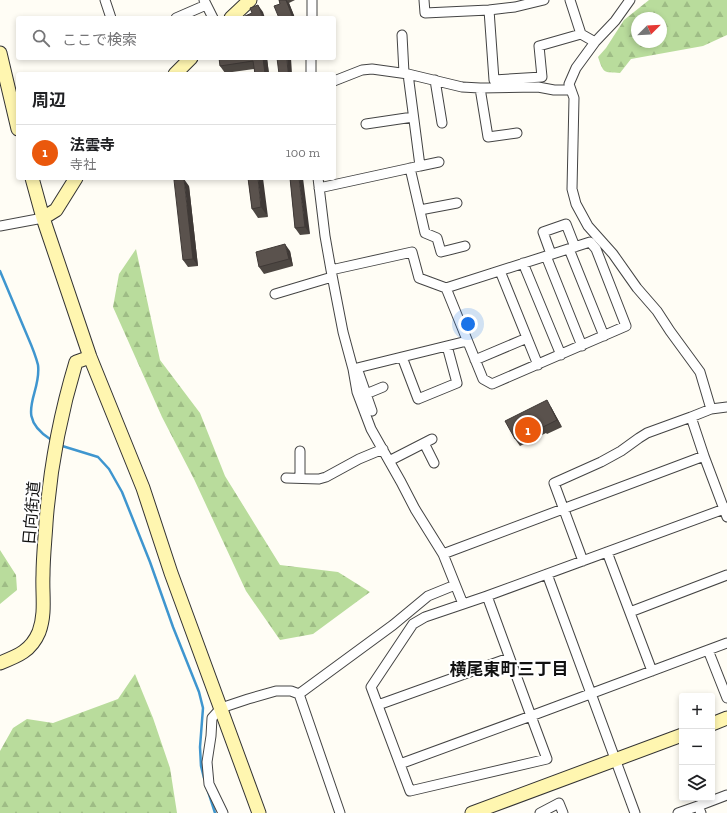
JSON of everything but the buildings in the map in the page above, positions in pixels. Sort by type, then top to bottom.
[{"type":"street","points":[[233,16],[250,0]]},
{"type":"street","points":[[312,0],[312,16]]},
{"type":"street","points":[[424,0],[425,13],[489,10],[515,7],[544,0]]},
{"type":"street","points":[[570,0],[581,34],[596,42]]},
{"type":"street","points":[[630,0],[616,20],[596,42],[576,68],[569,84],[574,98],[572,189],[576,204],[588,226],[613,254],[637,288],[657,311],[700,372],[703,387],[711,409]]},
{"type":"street","points":[[108,1],[111,16]]},
{"type":"street","points":[[180,16],[205,2],[212,16]]},
{"type":"street","points":[[489,10],[494,80],[542,77],[539,46],[581,34]]},
{"type":"street","points":[[402,35],[406,74],[420,166]]},
{"type":"street","points":[[0,53],[16,121]]},
{"type":"street","points":[[177,72],[189,60]]},
{"type":"street","points":[[311,60],[311,72]]},
{"type":"street","points":[[336,80],[362,70],[372,69],[406,74],[462,87],[538,87],[554,90],[570,90]]},
{"type":"street","points":[[435,80],[442,123]]},
{"type":"street","points":[[480,88],[488,137],[517,133]]},
{"type":"street","points":[[366,124],[413,117]]},
{"type":"street","points":[[319,188],[439,162]]},
{"type":"street","points":[[410,168],[425,233],[437,238],[441,252],[465,246]]},
{"type":"street","points":[[33,180],[43,218],[90,357],[143,488],[171,573],[259,813]]},
{"type":"street","points":[[0,226],[43,218],[56,210],[75,180]]},
{"type":"street","points":[[318,180],[331,274],[343,332],[372,411]]},
{"type":"street","points":[[420,210],[457,203]]},
{"type":"street","points":[[582,346],[548,255],[543,232],[566,224],[572,248],[604,336]]},
{"type":"street","points":[[275,294],[331,274],[412,252],[419,278],[446,288],[590,242],[596,249],[626,326],[492,384],[482,379],[446,288]]},
{"type":"street","points":[[523,263],[561,355]]},
{"type":"street","points":[[500,271],[538,365]]},
{"type":"street","points":[[475,360],[527,338]]},
{"type":"street","points":[[355,368],[467,341]]},
{"type":"street","points":[[402,357],[418,399],[457,383],[447,346]]},
{"type":"street","name":"日向街道","points":[[0,662],[28,649],[39,632],[44,612],[43,568],[54,451],[76,362],[90,357]]},
{"type":"street","points":[[355,368],[358,392],[371,428],[415,509],[443,554],[463,604]]},
{"type":"street","points":[[366,394],[383,388]]},
{"type":"street","points":[[583,561],[554,483],[622,451],[647,433],[711,409],[727,407]]},
{"type":"street","points":[[487,596],[547,760],[410,791],[371,687],[413,624],[425,617],[726,511],[704,456],[691,417]]},
{"type":"street","points":[[389,461],[428,441],[434,463]]},
{"type":"street","points":[[286,478],[319,479],[358,459],[383,449]]},
{"type":"street","points":[[300,451],[300,478]]},
{"type":"street","points":[[443,554],[704,456]]},
{"type":"street","points":[[607,552],[652,671]]},
{"type":"street","points":[[547,574],[635,813]]},
{"type":"street","points":[[630,612],[727,575]]},
{"type":"street","points":[[299,694],[393,625],[428,596],[455,585]]},
{"type":"street","points":[[400,764],[727,643]]},
{"type":"street","points":[[708,650],[727,698]]},
{"type":"street","points":[[378,705],[509,658]]},
{"type":"street","points":[[223,813],[208,784],[207,762],[212,718],[221,708],[276,691],[291,691],[299,694]]},
{"type":"street","points":[[299,694],[340,813]]},
{"type":"street","points":[[715,723],[727,718]]},
{"type":"street","points":[[472,813],[679,736]]},
{"type":"street","points":[[678,813],[699,810],[727,795]]},
{"type":"street","points":[[540,813],[559,803],[563,813]]},
{"type":"green space","points":[[649,0],[727,0],[727,35],[703,46],[631,59],[620,73],[607,72],[603,69],[598,57],[606,48],[624,20],[631,14],[631,48],[667,48],[667,12],[634,12]]},
{"type":"green space","points":[[136,249],[160,360],[200,413],[225,476],[280,565],[338,572],[370,592],[313,634],[280,640],[246,591],[194,479],[162,417],[113,307],[119,274]]},
{"type":"green space","points":[[0,550],[16,575],[17,590],[0,604]]},
{"type":"green space","points":[[135,674],[153,718],[170,768],[177,813],[0,813],[0,751],[13,728],[27,719],[53,723],[118,699]]},
{"type":"waterway","points":[[0,271],[32,346],[38,365],[38,376],[31,413],[33,421],[39,430],[50,439]]},
{"type":"waterway","points":[[59,445],[98,457],[109,469],[122,492],[199,692],[203,708],[200,747],[201,766],[204,778]]},
{"type":"waterway","points":[[208,791],[215,813]]},
{"type":"place","name":"法雲寺","points":[[528,430]]},
{"type":"district","name":"横尾東町三丁目","points":[[509,669]]}]
